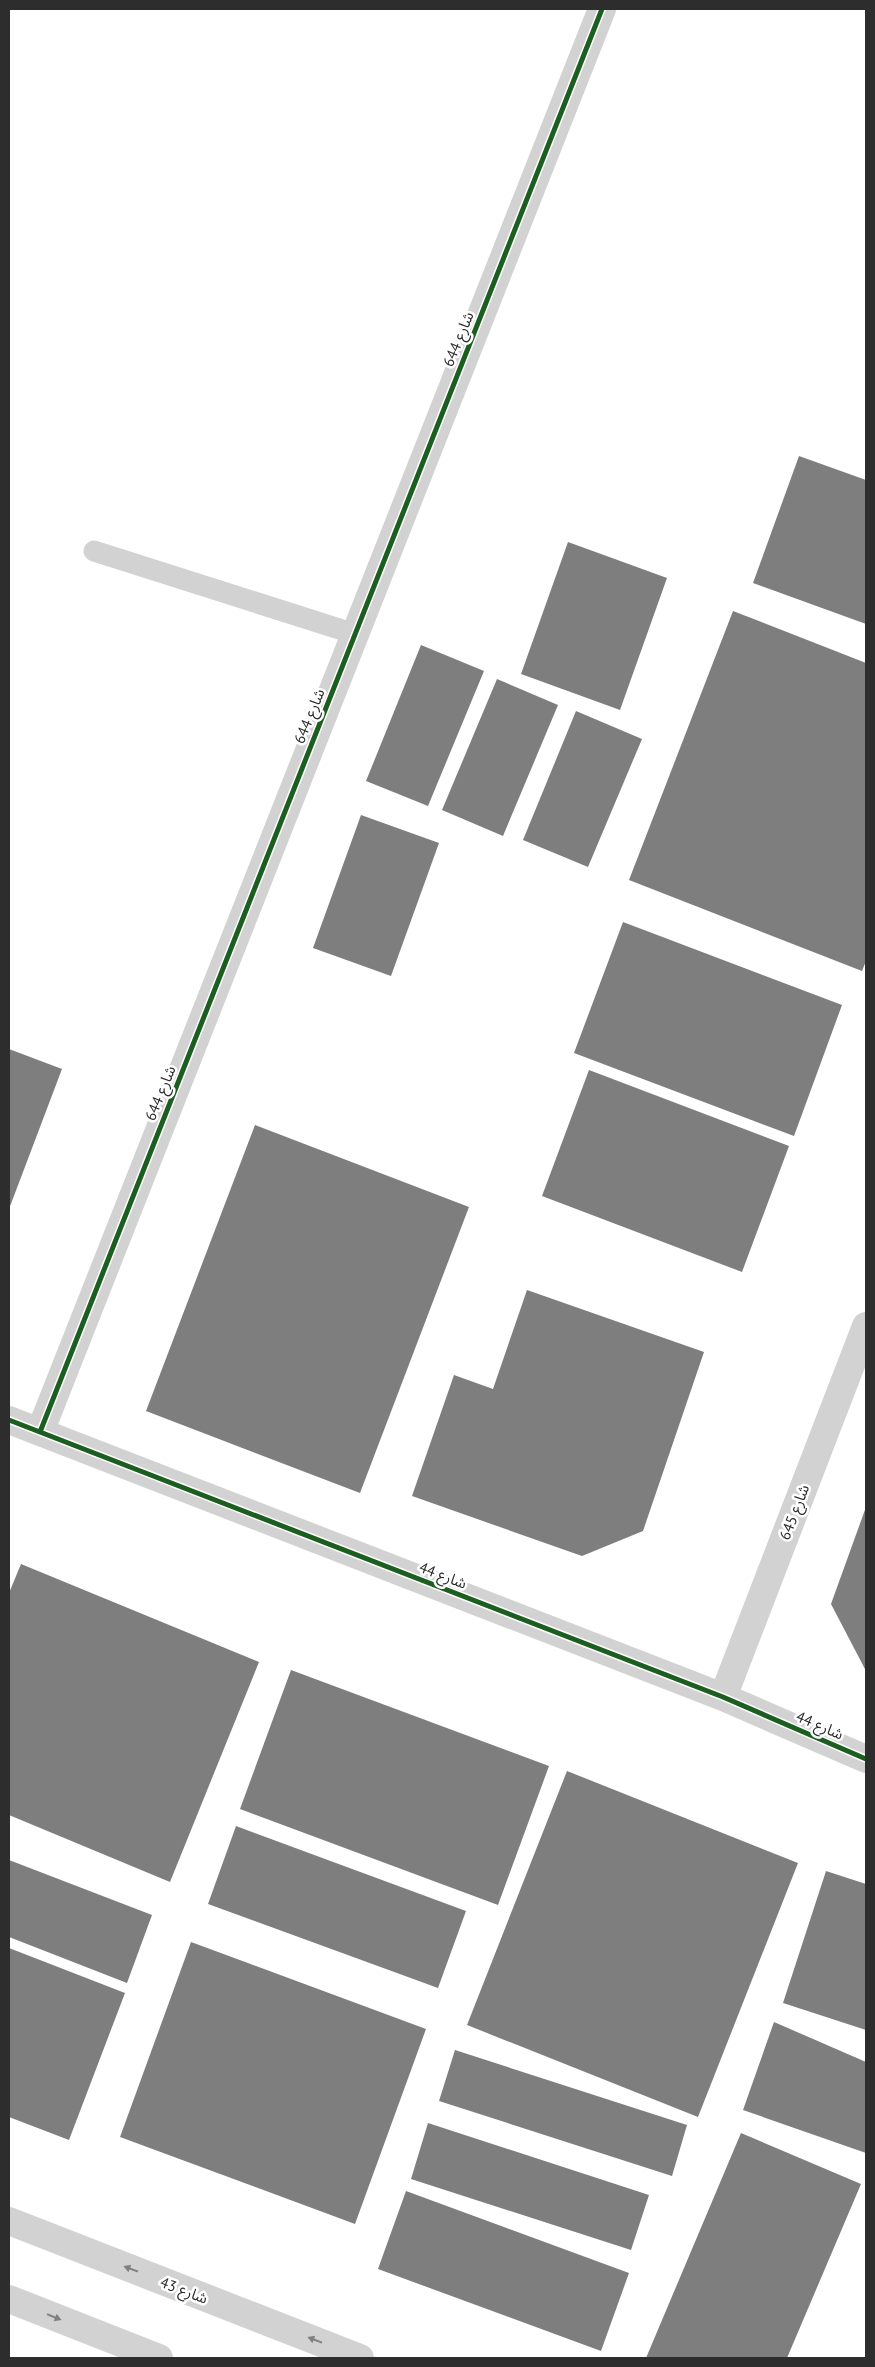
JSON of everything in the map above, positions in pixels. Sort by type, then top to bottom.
[{"type":"street","name":"شارع 644","points":[[40,1432],[602,9]]},
{"type":"street","name":"شارع 645","points":[[723,1697],[866,1326]]},
{"type":"street","name":"شارع 44","points":[[9,1420],[723,1697],[866,1759]]},
{"type":"street","name":"شارع 43","points":[[9,2221],[360,2358]]},
{"type":"street","points":[[9,2299],[159,2358]]},
{"type":"lane","points":[[94,550],[355,634]]},
{"type":"building","points":[[799,456],[866,480],[866,624],[753,583]]},
{"type":"building","points":[[568,542],[667,578],[620,710],[521,674]]},
{"type":"building","points":[[733,611],[866,663],[866,961],[862,971],[629,880]]},
{"type":"building","points":[[421,645],[484,671],[428,806],[366,781]]},
{"type":"building","points":[[497,679],[558,705],[503,836],[442,810]]},
{"type":"building","points":[[576,711],[642,739],[588,867],[523,840]]},
{"type":"building","points":[[361,815],[439,843],[391,976],[313,948]]},
{"type":"building","points":[[623,922],[842,1005],[794,1136],[574,1053]]},
{"type":"building","points":[[9,1049],[62,1069],[9,1209]]},
{"type":"building","points":[[589,1070],[789,1146],[742,1272],[542,1196]]},
{"type":"building","points":[[255,1125],[469,1207],[360,1493],[146,1411]]},
{"type":"building","points":[[527,1290],[704,1352],[643,1531],[582,1556],[412,1496],[454,1375],[493,1389]]},
{"type":"building","points":[[866,1507],[866,1671],[831,1604]]},
{"type":"building","points":[[21,1564],[259,1662],[170,1882],[9,1815],[9,1593]]},
{"type":"building","points":[[291,1670],[549,1766],[498,1905],[240,1809]]},
{"type":"building","points":[[567,1771],[798,1863],[698,2117],[467,2025]]},
{"type":"building","points":[[236,1826],[466,1911],[438,1988],[208,1904]]},
{"type":"building","points":[[9,1860],[152,1915],[127,1983],[9,1937]]},
{"type":"building","points":[[826,1871],[866,1884],[866,2030],[783,2003]]},
{"type":"building","points":[[191,1942],[426,2029],[355,2224],[120,2137]]},
{"type":"building","points":[[9,1948],[125,1993],[69,2140],[9,2117]]},
{"type":"building","points":[[774,2022],[866,2062],[866,2153],[743,2110]]},
{"type":"building","points":[[455,2050],[687,2125],[672,2176],[439,2101]]},
{"type":"building","points":[[428,2123],[649,2195],[631,2250],[411,2179]]},
{"type":"building","points":[[741,2133],[861,2184],[787,2358],[646,2358]]},
{"type":"building","points":[[406,2191],[629,2273],[601,2351],[378,2269]]},
{"type":"cycle path","points":[[40,1432],[602,9]]},
{"type":"cycle path","points":[[9,1420],[723,1697],[866,1759]]}]
